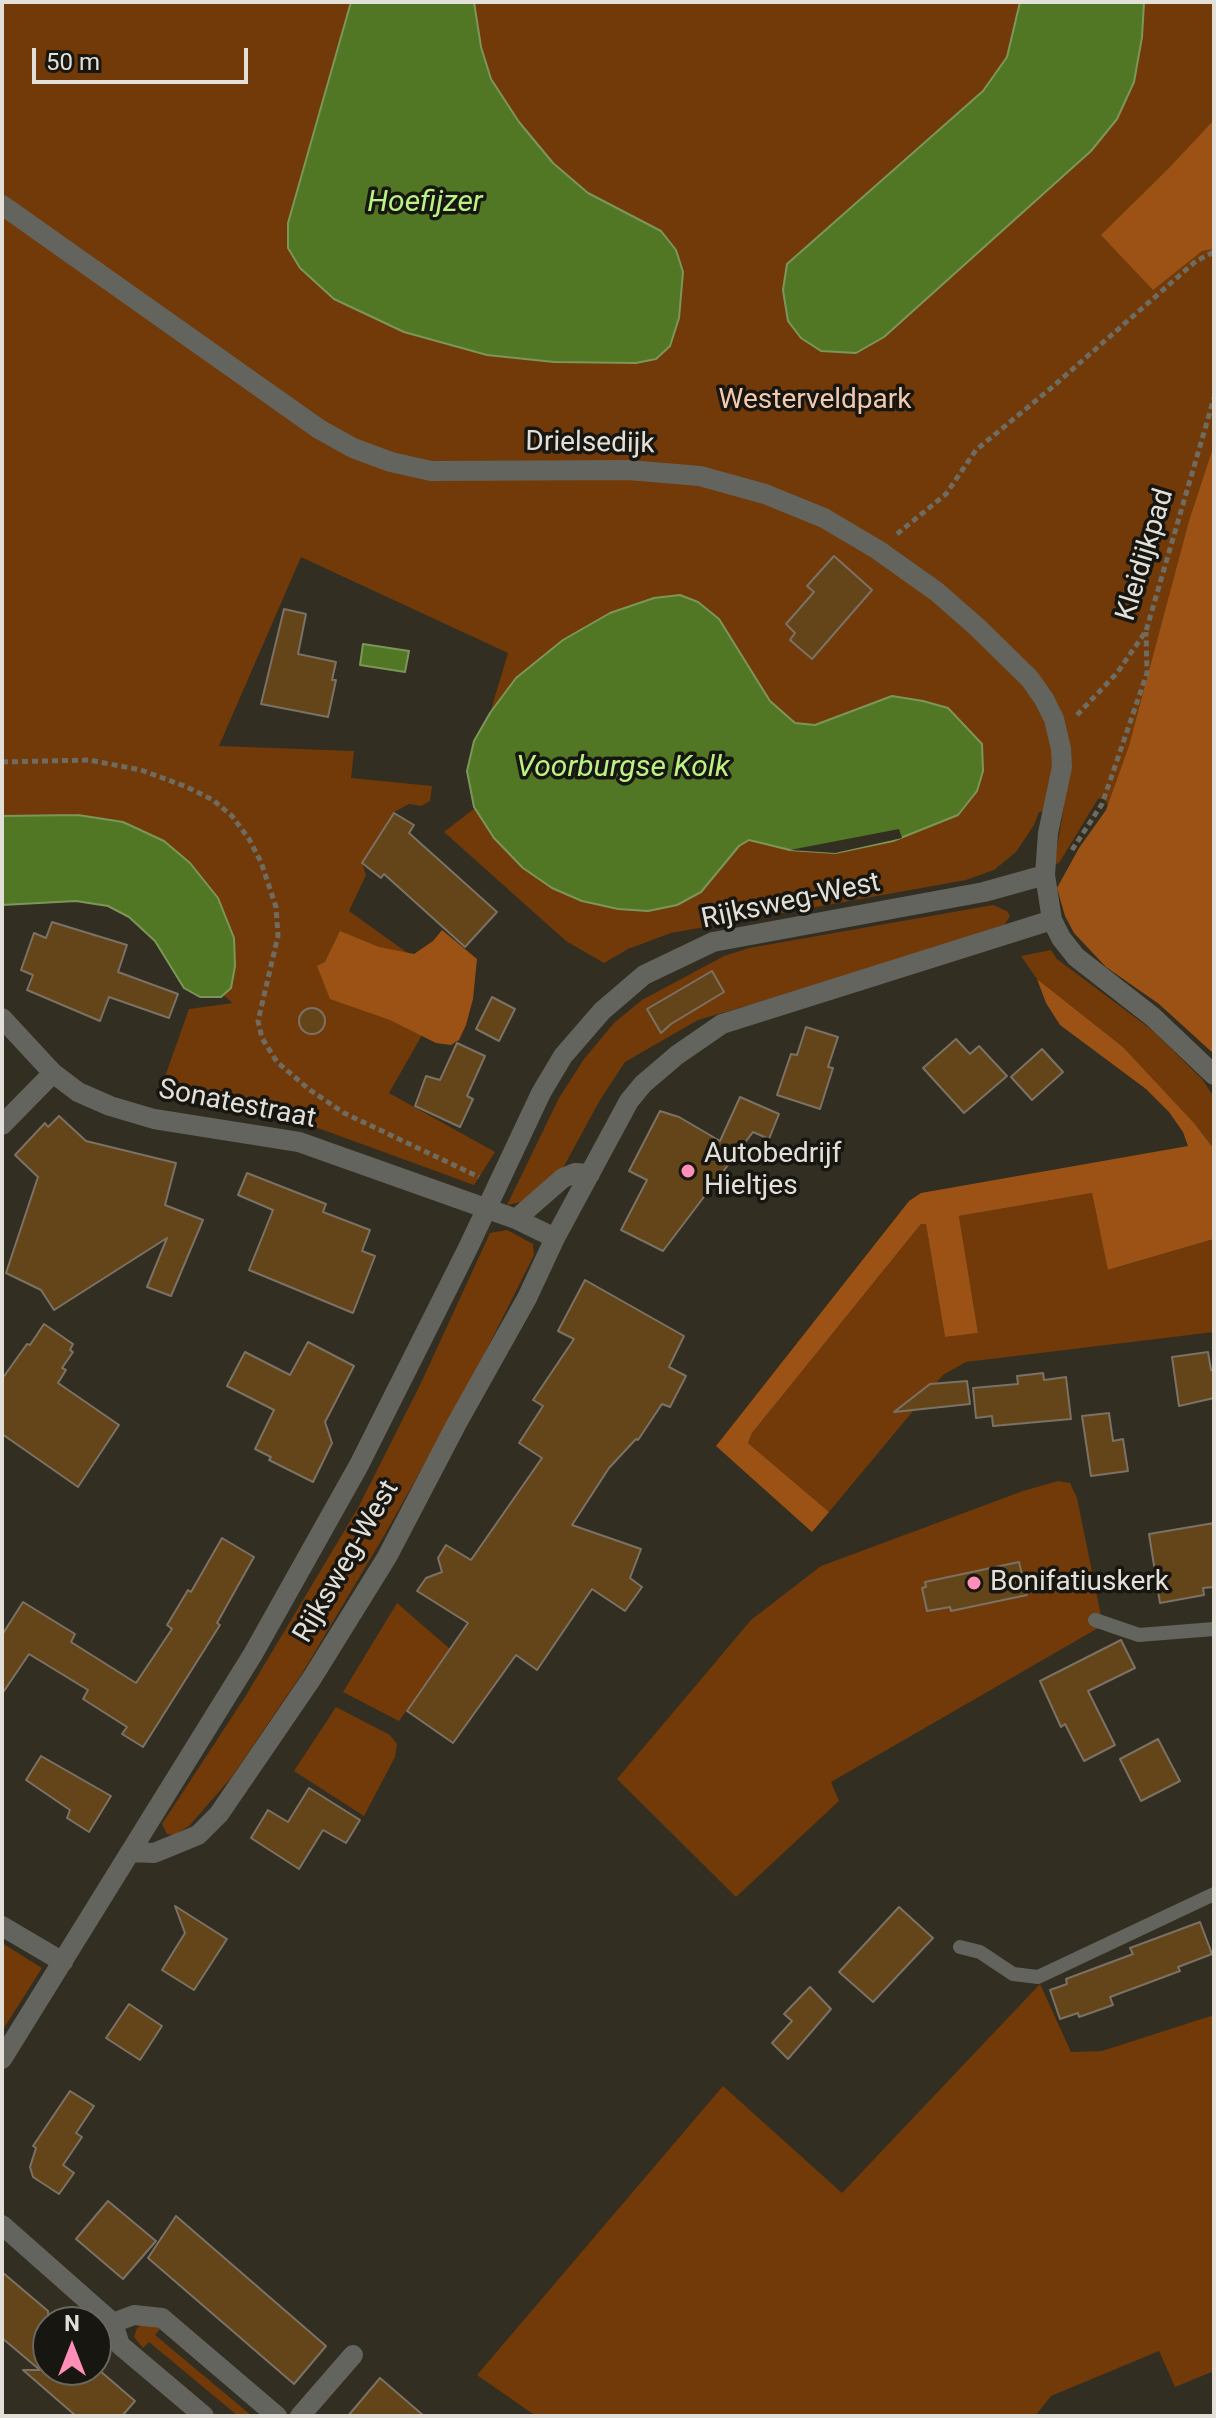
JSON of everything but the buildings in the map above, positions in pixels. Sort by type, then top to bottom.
[{"type":"street","name":"Drielsedijk","points":[[2,205],[319,429],[353,448],[391,462],[431,471],[628,470],[700,476],[765,494],[824,518],[878,550],[937,592],[977,627],[1030,679],[1044,699],[1057,730],[1061,758],[1058,793],[1048,833],[1045,875],[1052,920]]},
{"type":"street","name":"Rijksweg-West","points":[[2,2059],[253,1654],[352,1479],[541,1093],[563,1056],[602,1011],[644,975],[713,942],[984,892],[1045,875]]},
{"type":"street","name":"Rijksweg-West","points":[[130,1852],[154,1853],[198,1835],[219,1814],[312,1678],[387,1557],[629,1101],[643,1084],[677,1055],[722,1024],[1052,920]]},
{"type":"street","points":[[1052,920],[1076,957],[1153,1017],[1214,1075]]},
{"type":"street","name":"Sonatestraat","points":[[2,1018],[53,1073],[78,1092],[110,1106],[154,1119],[299,1142],[486,1209]]},
{"type":"street","points":[[2,1125],[53,1073]]},
{"type":"street","points":[[516,1219],[563,1178],[575,1173],[590,1174]]},
{"type":"street","points":[[486,1209],[516,1219],[555,1238]]},
{"type":"street","points":[[2,1926],[63,1962]]},
{"type":"street","points":[[2,2225],[113,2323],[120,2345],[204,2416]]},
{"type":"street","points":[[113,2323],[134,2315],[162,2318],[277,2416]]},
{"type":"street","points":[[300,2416],[353,2355]]},
{"type":"lane","points":[[1095,1620],[1139,1635],[1214,1629]]},
{"type":"lane","points":[[960,1947],[980,1952],[1013,1974],[1038,1977],[1214,1894]]},
{"type":"path","points":[[878,550],[946,494],[976,450],[1196,261],[1214,252]]},
{"type":"path","name":"Kleidijkpad","points":[[1086,708],[1117,673],[1146,631],[1214,398]]},
{"type":"path","points":[[1045,875],[1062,864],[1102,804],[1147,673],[1146,631]]},
{"type":"path","points":[[2,762],[89,760],[141,770],[213,800],[232,816],[261,862],[276,907],[278,936],[258,1021],[262,1038],[277,1062],[344,1113],[498,1185]]},
{"type":"green space","name":"Westerveldpark","points":[[2,2],[1214,2],[1214,955],[1103,798],[1098,799],[1059,863],[1054,865],[1064,806],[1039,812],[1016,852],[994,870],[966,880],[671,933],[628,949],[604,963],[566,941],[444,832],[475,808],[494,838],[552,888],[583,901],[618,909],[701,892],[707,883],[479,750],[508,653],[301,557],[219,746],[354,751],[351,778],[432,786],[430,801],[421,806],[409,804],[394,812],[362,863],[366,875],[349,911],[451,984],[389,1093],[495,1152],[474,1185],[233,1097],[162,1085],[189,1009],[233,1003],[223,995],[231,988],[190,863],[164,841],[123,822],[78,815],[2,816]]},
{"type":"green space","points":[[993,905],[1007,911],[1010,916],[1005,924],[909,958],[698,1020],[625,1062],[563,1168],[530,1200],[507,1205],[559,1098],[584,1059],[614,1023],[642,1000],[724,956],[749,948]]},
{"type":"green space","points":[[1051,950],[1057,959],[1152,1030],[1202,1079],[1214,1097],[1214,1149],[1123,1047],[1037,979],[1021,956]]},
{"type":"green space","points":[[1092,1193],[1109,1270],[1214,1239],[1214,1332],[966,1362],[943,1375],[829,1512],[748,1443],[752,1433],[921,1224],[926,1223],[945,1337],[978,1333],[959,1216]]},
{"type":"green space","points":[[507,1230],[533,1244],[534,1255],[469,1385],[303,1672],[231,1778],[189,1826],[174,1835],[167,1834],[162,1824],[245,1697],[358,1508],[421,1383],[490,1233]]},
{"type":"green space","points":[[1058,1481],[1070,1483],[1077,1498],[1102,1621],[1100,1627],[831,1782],[839,1801],[736,1897],[617,1779],[751,1620],[821,1566],[1023,1491]]},
{"type":"green space","points":[[397,1603],[450,1649],[399,1721],[343,1692]]},
{"type":"green space","points":[[336,1707],[390,1735],[397,1744],[395,1757],[364,1816],[294,1771]]},
{"type":"green space","points":[[2,1943],[42,1968],[2,2031]]},
{"type":"green space","points":[[1040,1984],[1071,2052],[1102,2051],[1214,2015],[1214,2371],[1175,2387],[1159,2351],[1051,2396],[1035,2416],[536,2416],[477,2375],[723,2086],[842,2193]]},
{"type":"green space","points":[[142,2325],[160,2329],[155,2335],[252,2416],[238,2416],[149,2342],[143,2348],[134,2337],[137,2328]]},
{"type":"shaded area","points":[[1214,120],[1214,249],[1202,251],[1153,290],[1101,235]]},
{"type":"shaded area","points":[[1214,445],[1214,1054],[1159,1004],[1106,967],[1074,933],[1065,916],[1057,888],[1079,848],[1106,810],[1129,746],[1189,521]]},
{"type":"shaded area","points":[[442,930],[477,959],[473,999],[466,1025],[459,1040],[451,1045],[436,1043],[390,1020],[330,999],[317,966],[325,962],[340,931],[379,947],[414,954],[433,941]]},
{"type":"shaded area","points":[[1037,979],[1123,1047],[1214,1149],[1214,1239],[1108,1270],[1092,1193],[959,1216],[978,1333],[945,1337],[926,1224],[921,1224],[752,1433],[748,1443],[829,1512],[812,1532],[716,1446],[909,1201],[921,1193],[1188,1146],[1183,1132],[1169,1112],[1146,1089],[1060,1025],[1046,1003]]},
{"type":"water","name":"Hoefijzer","points":[[351,2],[474,2],[481,47],[491,79],[519,122],[553,163],[588,193],[661,231],[676,250],[683,272],[679,318],[670,346],[656,359],[636,363],[554,362],[487,355],[404,332],[334,299],[300,268],[288,248],[288,223]]},
{"type":"water","points":[[1020,2],[1144,2],[1134,82],[1117,119],[1091,151],[884,337],[856,353],[821,351],[801,338],[788,321],[783,290],[787,264],[983,91],[1007,57]]},
{"type":"water","name":"Voorburgse Kolk","points":[[680,595],[698,602],[719,619],[770,701],[795,723],[815,725],[892,696],[948,708],[982,744],[983,771],[977,791],[958,815],[893,841],[835,853],[790,850],[749,840],[739,846],[701,892],[677,905],[648,911],[618,909],[582,901],[552,888],[523,868],[494,838],[474,807],[467,771],[474,741],[516,678],[563,640],[610,613],[654,598]]},
{"type":"water","points":[[363,644],[409,651],[405,672],[360,665]]},
{"type":"water","points":[[78,815],[123,822],[164,841],[190,863],[218,898],[234,938],[235,966],[231,988],[221,997],[200,997],[184,988],[155,941],[129,917],[108,906],[76,901],[2,905],[2,816]]},
{"type":"pier","points":[[899,829],[902,838],[835,853],[790,850]]},
{"type":"place","name":"Autobedrijf Hieltjes","points":[[688,1171]]},
{"type":"place","name":"Bonifatiuskerk","points":[[974,1583]]}]
